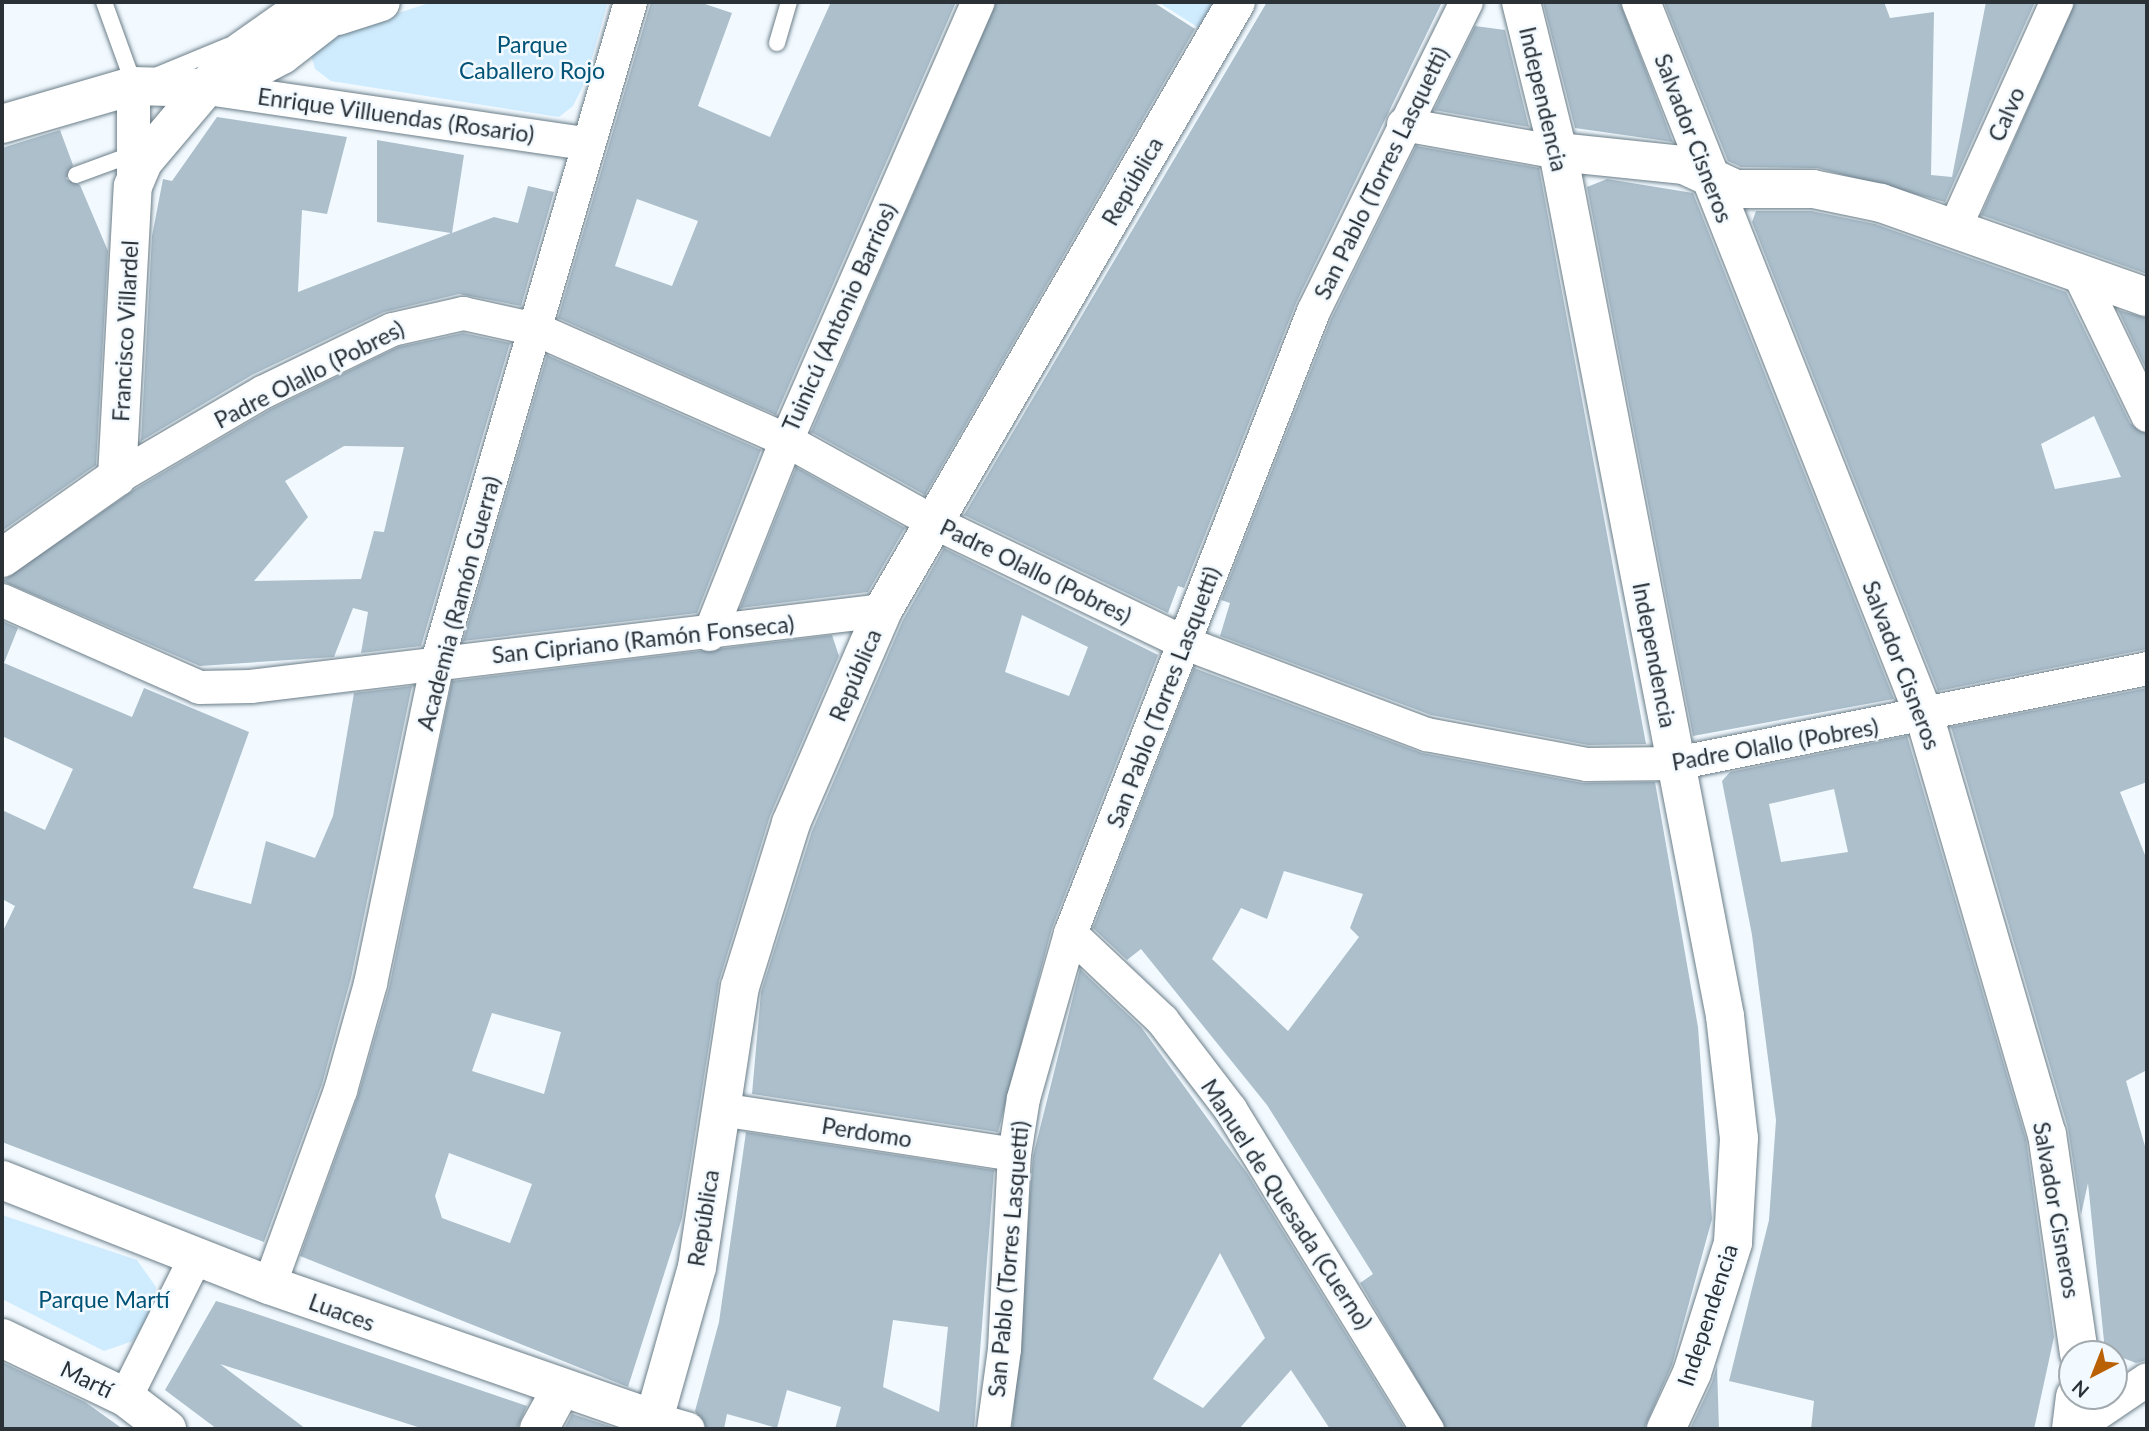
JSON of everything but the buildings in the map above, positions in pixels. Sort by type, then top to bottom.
[{"type":"street","name":"Enrique Villuendas (Rosario)","points":[[262,32],[333,7],[381,2]]},
{"type":"street","name":"Academia (Ramón Guerra)","points":[[269,1285],[340,1090],[370,983],[437,661],[536,329],[584,143],[629,2]]},
{"type":"street","name":"Tuinicú (Antonio Barrios)","points":[[709,634],[786,440],[977,2]]},
{"type":"street","name":"República","points":[[671,1424],[740,987],[791,824],[883,610],[1236,2]]},
{"type":"street","name":"San Pablo (Torres Lasquetti)","points":[[993,1429],[1014,1154],[1023,1098],[1070,933],[1313,311],[1466,2]]},
{"type":"street","name":"Independencia","points":[[1521,2],[1558,152],[1725,1016],[1739,1138],[1733,1243],[1692,1373],[1666,1429]]},
{"type":"street","name":"Salvador Cisneros","points":[[1641,2],[1719,186],[1925,718],[2048,1134],[2077,1340]]},
{"type":"street","name":"Calvo","points":[[1955,226],[2056,2]]},
{"type":"street","name":"Enrique Villuendas (Rosario)","points":[[207,88],[282,55],[333,7]]},
{"type":"street","points":[[141,162],[207,88],[262,32]]},
{"type":"street","name":"Enrique Villuendas (Rosario)","points":[[2,124],[133,86],[207,88],[584,143]]},
{"type":"street","name":"Francisco Villardel","points":[[117,477],[141,162],[133,86]]},
{"type":"street","points":[[1404,124],[1558,152],[1684,165],[1719,186],[1813,189],[1955,226],[2147,297]]},
{"type":"street","points":[[2077,270],[2147,415]]},
{"type":"street","name":"Padre Olallo (Pobres)","points":[[2,558],[117,477],[262,392],[413,322],[463,313],[536,329],[786,440],[934,522],[1185,643],[1426,734],[1586,764],[1676,763],[1925,718],[2147,668]]},
{"type":"street","name":"San Cipriano (Ramón Fonseca)","points":[[2,600],[199,687],[709,634],[883,610]]},
{"type":"street","name":"Manuel de Quesada (Cuerno)","points":[[1070,933],[1162,1020],[1230,1109],[1427,1429]]},
{"type":"street","name":"Perdomo","points":[[720,1110],[1014,1154]]},
{"type":"street","name":"Luaces","points":[[2,1180],[269,1285],[561,1391],[671,1424]]},
{"type":"street","points":[[125,1397],[195,1257]]},
{"type":"street","name":"Martí","points":[[2,1338],[125,1397],[167,1429]]},
{"type":"street","points":[[2072,1429],[2147,1379]]},
{"type":"street","points":[[539,1429],[561,1391]]},
{"type":"street","points":[[2072,1429],[2074,1410]]},
{"type":"lane","points":[[104,2],[133,86]]},
{"type":"lane","points":[[777,43],[789,2]]},
{"type":"lane","name":"Enrique Villuendas (Rosario)","points":[[133,86],[262,32]]},
{"type":"lane","points":[[76,175],[141,162]]},
{"type":"green space","name":"Parque Caballero Rojo","points":[[432,2],[608,2],[585,82],[573,106],[559,117],[331,81],[315,69],[311,55],[319,39]]},
{"type":"green space","points":[[1158,2],[1221,2],[1202,30]]},
{"type":"green space","name":"Parque Martí","points":[[2,1215],[137,1260],[156,1287],[151,1314],[133,1341],[104,1351],[2,1299]]}]
